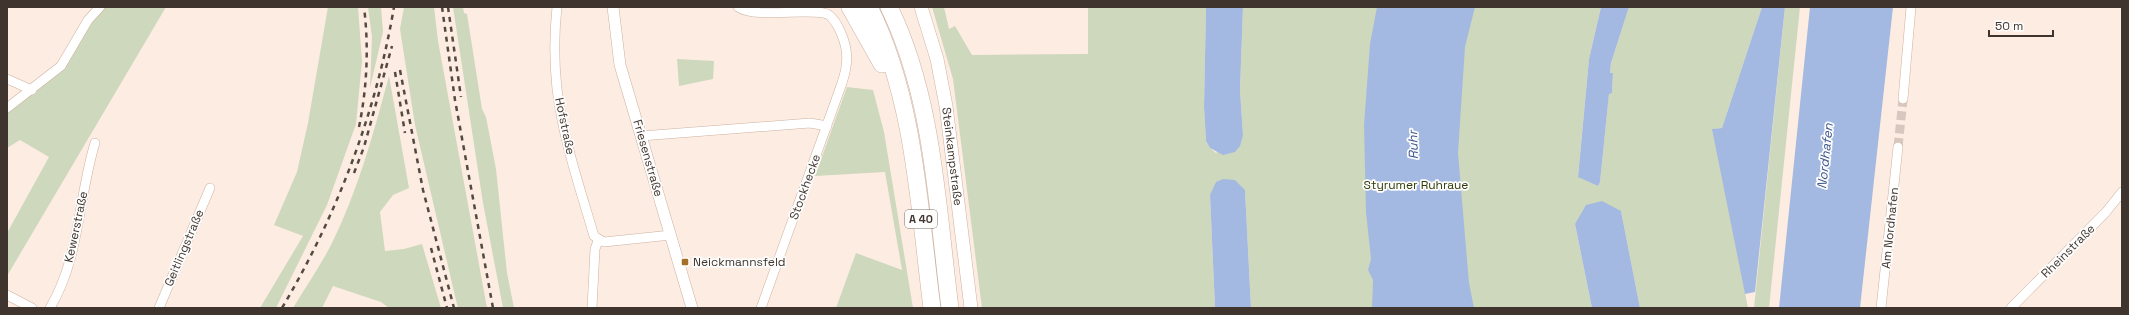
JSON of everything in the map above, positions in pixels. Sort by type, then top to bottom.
[{"type":"highway","points":[[850,7],[879,56],[908,130]]},
{"type":"highway","name":"A 40","points":[[869,7],[878,26],[895,73],[908,130],[932,308]]},
{"type":"highway","name":"A 40","points":[[889,7],[898,27],[921,100],[932,162],[950,308]]},
{"type":"highway","points":[[901,7],[918,61],[921,100]]},
{"type":"main road","name":"Steinkampstraße","points":[[921,7],[936,59],[946,106],[971,308]]},
{"type":"street","points":[[7,108],[61,66],[88,20],[100,7]]},
{"type":"street","name":"Hofstraße","points":[[557,7],[554,41],[557,89],[569,150],[594,236],[598,240]]},
{"type":"street","name":"Friesenstraße","points":[[613,7],[620,65],[692,308]]},
{"type":"street","name":"Stockhecke","points":[[738,7],[756,12],[818,12],[828,14],[838,24],[844,41],[847,65],[827,126],[761,308]]},
{"type":"street","points":[[1903,99],[1911,7]]},
{"type":"street","points":[[7,79],[32,90]]},
{"type":"street","points":[[641,136],[810,123],[827,126]]},
{"type":"street","name":"Kewerstraße","points":[[50,308],[65,276],[72,252],[87,174],[95,143]]},
{"type":"street","name":"Am Nordhafen","points":[[1881,308],[1898,147]]},
{"type":"street","name":"Geitlingstraße","points":[[159,308],[210,188]]},
{"type":"street","name":"Rheinstraße","points":[[2011,308],[2106,212],[2122,192]]},
{"type":"street","points":[[592,308],[595,249],[598,240],[604,242],[671,235]]},
{"type":"street","points":[[7,295],[32,308]]},
{"type":"green space","points":[[104,7],[166,7],[7,276],[7,233],[49,157],[20,140],[7,148],[7,112],[57,69]]},
{"type":"green space","points":[[328,7],[358,7],[362,61],[356,124],[327,205],[276,308],[260,308],[303,236],[274,225],[297,172],[308,123]]},
{"type":"green space","points":[[368,7],[381,7],[383,32],[370,88],[372,37]]},
{"type":"green space","points":[[404,7],[434,7],[438,41],[487,308],[458,308],[415,125],[400,29]]},
{"type":"green space","points":[[453,7],[463,7],[464,13],[467,14],[482,109],[486,117],[496,169],[507,273],[514,308],[503,308],[483,203]]},
{"type":"green space","points":[[932,7],[944,7],[949,29],[955,26],[972,55],[1088,54],[1088,7],[1206,7],[1204,107],[1206,141],[1210,148],[1216,153],[1243,135],[1240,90],[1243,7],[1601,7],[1589,59],[1578,176],[1598,186],[1600,182],[1609,93],[1612,93],[1613,73],[1610,73],[1611,63],[1629,7],[1762,7],[1722,128],[1713,129],[1748,308],[1640,308],[1621,211],[1575,224],[1592,308],[1251,308],[1245,190],[1210,195],[1215,308],[982,308],[953,79]]},
{"type":"green space","points":[[1785,7],[1800,7],[1769,308],[1754,308]]},
{"type":"green space","points":[[677,59],[714,61],[713,79],[679,86]]},
{"type":"green space","points":[[389,76],[409,188],[393,195],[380,212],[385,251],[404,249],[422,244],[441,308],[389,308],[381,302],[333,286],[322,308],[293,308],[332,243],[350,202],[365,161]]},
{"type":"green space","points":[[847,87],[873,90],[884,132],[913,308],[836,308],[856,253],[902,270],[885,172],[815,176]]},
{"type":"water","points":[[1206,7],[1243,7],[1240,90],[1243,135],[1240,146],[1235,152],[1223,155],[1210,148],[1206,141],[1204,107]]},
{"type":"water","name":"Styrumer Ruhraue","points":[[1377,7],[1475,7],[1465,47],[1458,153],[1469,283],[1474,308],[1372,308],[1373,280],[1368,270],[1371,259],[1366,212],[1364,125],[1370,44]]},
{"type":"water","points":[[1601,7],[1629,7],[1611,63],[1610,73],[1613,73],[1612,93],[1609,94],[1600,182],[1598,186],[1578,177],[1589,59]]},
{"type":"water","points":[[1762,7],[1785,7],[1755,292],[1745,294],[1712,129],[1722,128]]},
{"type":"water","name":"Nordhafen","points":[[1810,7],[1893,7],[1860,308],[1779,308]]},
{"type":"water","points":[[1223,179],[1235,180],[1245,190],[1251,308],[1215,308],[1210,195],[1216,182]]},
{"type":"water","points":[[1602,201],[1621,211],[1640,308],[1592,308],[1575,224],[1586,205]]},
{"type":"tunnel","points":[[1898,147],[1903,99]]},
{"type":"railway","points":[[359,127],[364,97],[367,52],[364,7]]},
{"type":"railway","points":[[282,308],[320,237],[352,162],[377,86],[394,7]]},
{"type":"railway","points":[[442,7],[455,100],[493,308]]},
{"type":"railway","points":[[448,7],[461,97]]},
{"type":"railway","points":[[354,173],[364,147],[392,46]]},
{"type":"railway","points":[[400,70],[423,190],[454,308]]},
{"type":"railway","points":[[395,72],[405,133]]},
{"type":"railway","points":[[431,248],[447,308]]},
{"type":"place","name":"Neickmannsfeld","points":[[685,262]]},
{"type":"water label","name":"Ruhr","points":[[1413,145]]}]
